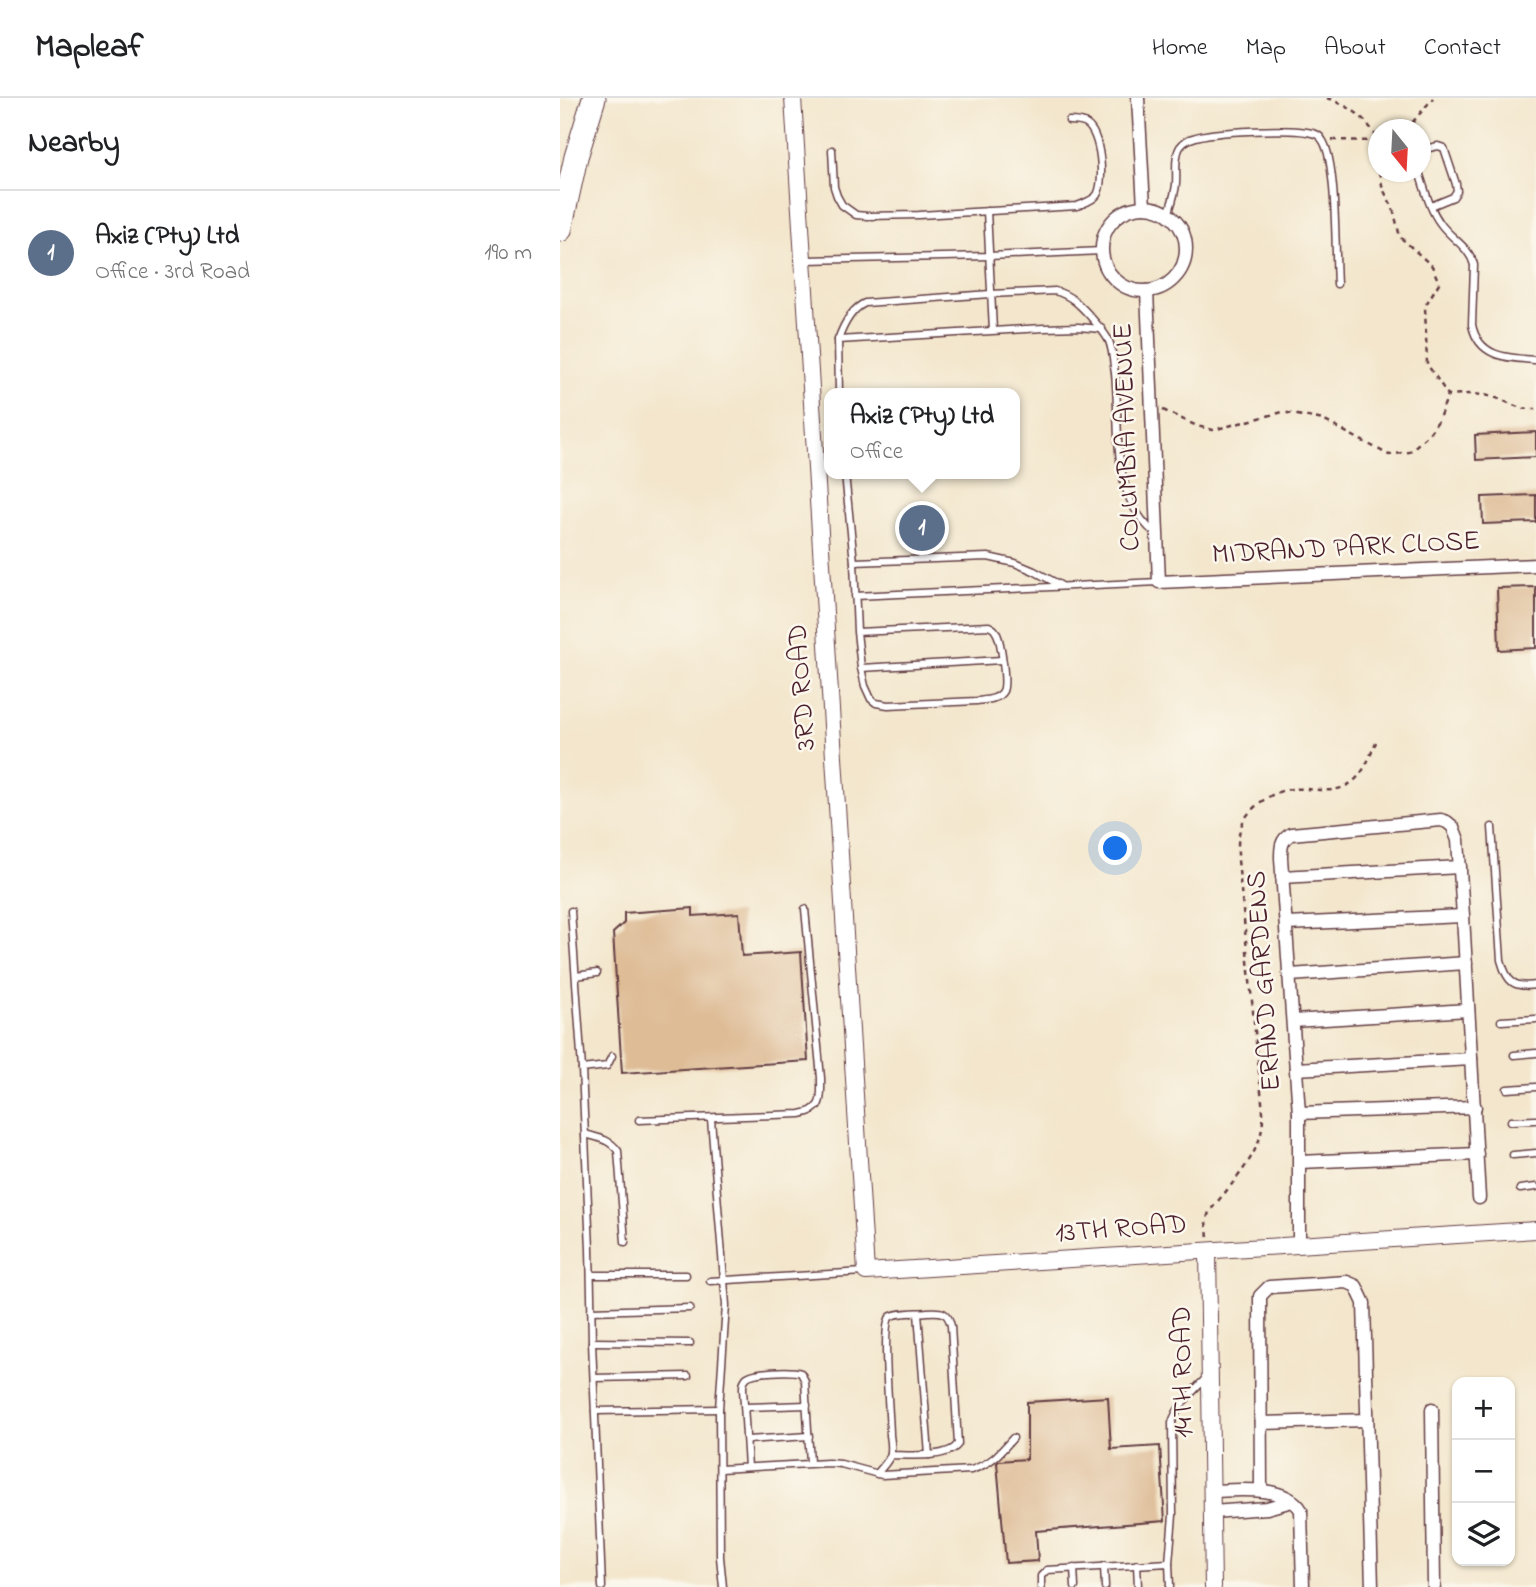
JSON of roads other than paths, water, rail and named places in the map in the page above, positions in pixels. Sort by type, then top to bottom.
[{"type":"highway","points":[[560,230],[576,157],[594,98]]},
{"type":"street","name":"3RD ROAD","points":[[793,98],[866,1272]]},
{"type":"street","points":[[1138,98],[1144,207]]},
{"type":"street","points":[[1144,207],[1157,209],[1178,224],[1184,235],[1186,248],[1179,272],[1171,282],[1147,291],[1133,290],[1121,285],[1111,276],[1104,264],[1102,251],[1103,237],[1109,225],[1119,215],[1144,207]]},
{"type":"street","name":"COLUMBIA AVENUE","points":[[1147,291],[1159,582]]},
{"type":"street","name":"MIDRAND PARK CLOSE","points":[[1159,582],[1536,565]]},
{"type":"street","name":"ERAND GARDENS","points":[[1299,1245],[1299,1113],[1281,848],[1286,837],[1291,834],[1441,820],[1447,822],[1456,833],[1479,1198]]},
{"type":"street","points":[[1282,877],[1460,867]]},
{"type":"street","points":[[1286,924],[1463,916]]},
{"type":"street","points":[[1290,975],[1466,963]]},
{"type":"street","points":[[1293,1021],[1468,1010]]},
{"type":"street","points":[[1296,1069],[1471,1059]]},
{"type":"street","points":[[1299,1113],[1475,1107]]},
{"type":"street","points":[[1300,1162],[1477,1154]]},
{"type":"street","name":"13TH ROAD","points":[[866,1272],[1536,1230]]},
{"type":"street","name":"14TH ROAD","points":[[1210,1251],[1213,1587]]},
{"type":"street","points":[[1261,1490],[1260,1296],[1269,1287],[1347,1282],[1356,1286],[1364,1303],[1372,1587]]},
{"type":"street","points":[[1432,1409],[1434,1587]]},
{"type":"street","points":[[1261,1423],[1367,1420]]},
{"type":"street","points":[[1213,1491],[1261,1490],[1293,1501],[1301,1510],[1303,1587]]},
{"type":"street","points":[[1212,1513],[1267,1508],[1293,1501]]},
{"type":"lane","points":[[832,150],[837,196],[842,205],[856,215],[893,216],[1077,206],[1096,196],[1100,182],[1099,147],[1096,136],[1087,124],[1069,121]]},
{"type":"lane","points":[[1168,215],[1174,197],[1177,155],[1186,141],[1212,134],[1267,131],[1304,131],[1315,134],[1325,144],[1332,182],[1336,284]]},
{"type":"lane","points":[[1431,148],[1444,148],[1456,184],[1456,195],[1431,206]]},
{"type":"lane","points":[[1423,182],[1442,226],[1468,251],[1474,265],[1472,326],[1478,342],[1499,356],[1536,360]]},
{"type":"lane","points":[[986,212],[993,330]]},
{"type":"lane","points":[[803,260],[1102,251]]},
{"type":"lane","points":[[839,388],[838,340],[846,322],[858,307],[865,303],[991,294],[1055,291],[1063,293],[1080,306],[1108,338],[1116,387],[1123,477],[1137,514],[1157,535]]},
{"type":"lane","points":[[838,340],[993,330],[1078,327],[1102,329]]},
{"type":"lane","points":[[846,479],[854,562],[857,632],[868,694],[876,703],[888,705],[988,700],[1003,691],[1005,683],[999,637],[989,626],[857,632]]},
{"type":"lane","points":[[854,562],[988,557],[1015,563],[1061,586]]},
{"type":"lane","points":[[855,596],[1159,582]]},
{"type":"lane","points":[[862,668],[1002,660]]},
{"type":"lane","points":[[1492,827],[1501,960],[1509,979],[1515,985],[1536,985]]},
{"type":"lane","points":[[639,1121],[800,1114],[814,1111],[820,1101],[821,1078],[805,909]]},
{"type":"lane","points":[[571,911],[585,1134],[602,1587]]},
{"type":"lane","points":[[576,976],[597,973]]},
{"type":"lane","points":[[1501,1021],[1536,1019]]},
{"type":"lane","points":[[1514,1055],[1536,1053]]},
{"type":"lane","points":[[582,1069],[607,1066],[612,1056]]},
{"type":"lane","points":[[1507,1089],[1536,1087]]},
{"type":"lane","points":[[711,1119],[726,1305],[719,1409],[720,1557],[723,1587]]},
{"type":"lane","points":[[1511,1121],[1536,1120]]},
{"type":"lane","points":[[585,1134],[607,1140],[618,1151],[625,1242]]},
{"type":"lane","points":[[1513,1155],[1536,1153]]},
{"type":"lane","points":[[1520,1188],[1536,1187]]},
{"type":"lane","name":"13TH ROAD","points":[[710,1281],[866,1272]]},
{"type":"lane","points":[[591,1275],[686,1275]]},
{"type":"lane","points":[[591,1311],[691,1308]]},
{"type":"lane","points":[[918,1313],[929,1455]]},
{"type":"lane","points":[[877,1474],[891,1455],[886,1328],[890,1317],[944,1313],[948,1315],[951,1326],[958,1444],[954,1450],[929,1455],[891,1455]]},
{"type":"lane","points":[[592,1342],[690,1343]]},
{"type":"lane","points":[[748,1467],[743,1383],[747,1377],[755,1374],[792,1371],[799,1371],[803,1376],[810,1463]]},
{"type":"lane","points":[[1170,1587],[1173,1515],[1172,1423],[1179,1408],[1210,1373]]},
{"type":"lane","points":[[594,1378],[688,1376]]},
{"type":"lane","points":[[744,1408],[807,1405]]},
{"type":"lane","points":[[595,1411],[719,1409]]},
{"type":"lane","points":[[747,1440],[809,1436]]},
{"type":"lane","points":[[720,1469],[810,1463],[842,1464],[877,1474],[895,1475],[971,1470],[993,1460],[1013,1438]]},
{"type":"lane","points":[[1041,1587],[1041,1576],[1047,1570],[1169,1563]]},
{"type":"lane","points":[[1137,1564],[1138,1587]]},
{"type":"lane","points":[[1104,1566],[1105,1587]]},
{"type":"lane","points":[[1074,1568],[1075,1587]]},
{"type":"place","name":"Axiz (Pty) Ltd","points":[[922,528]]}]
